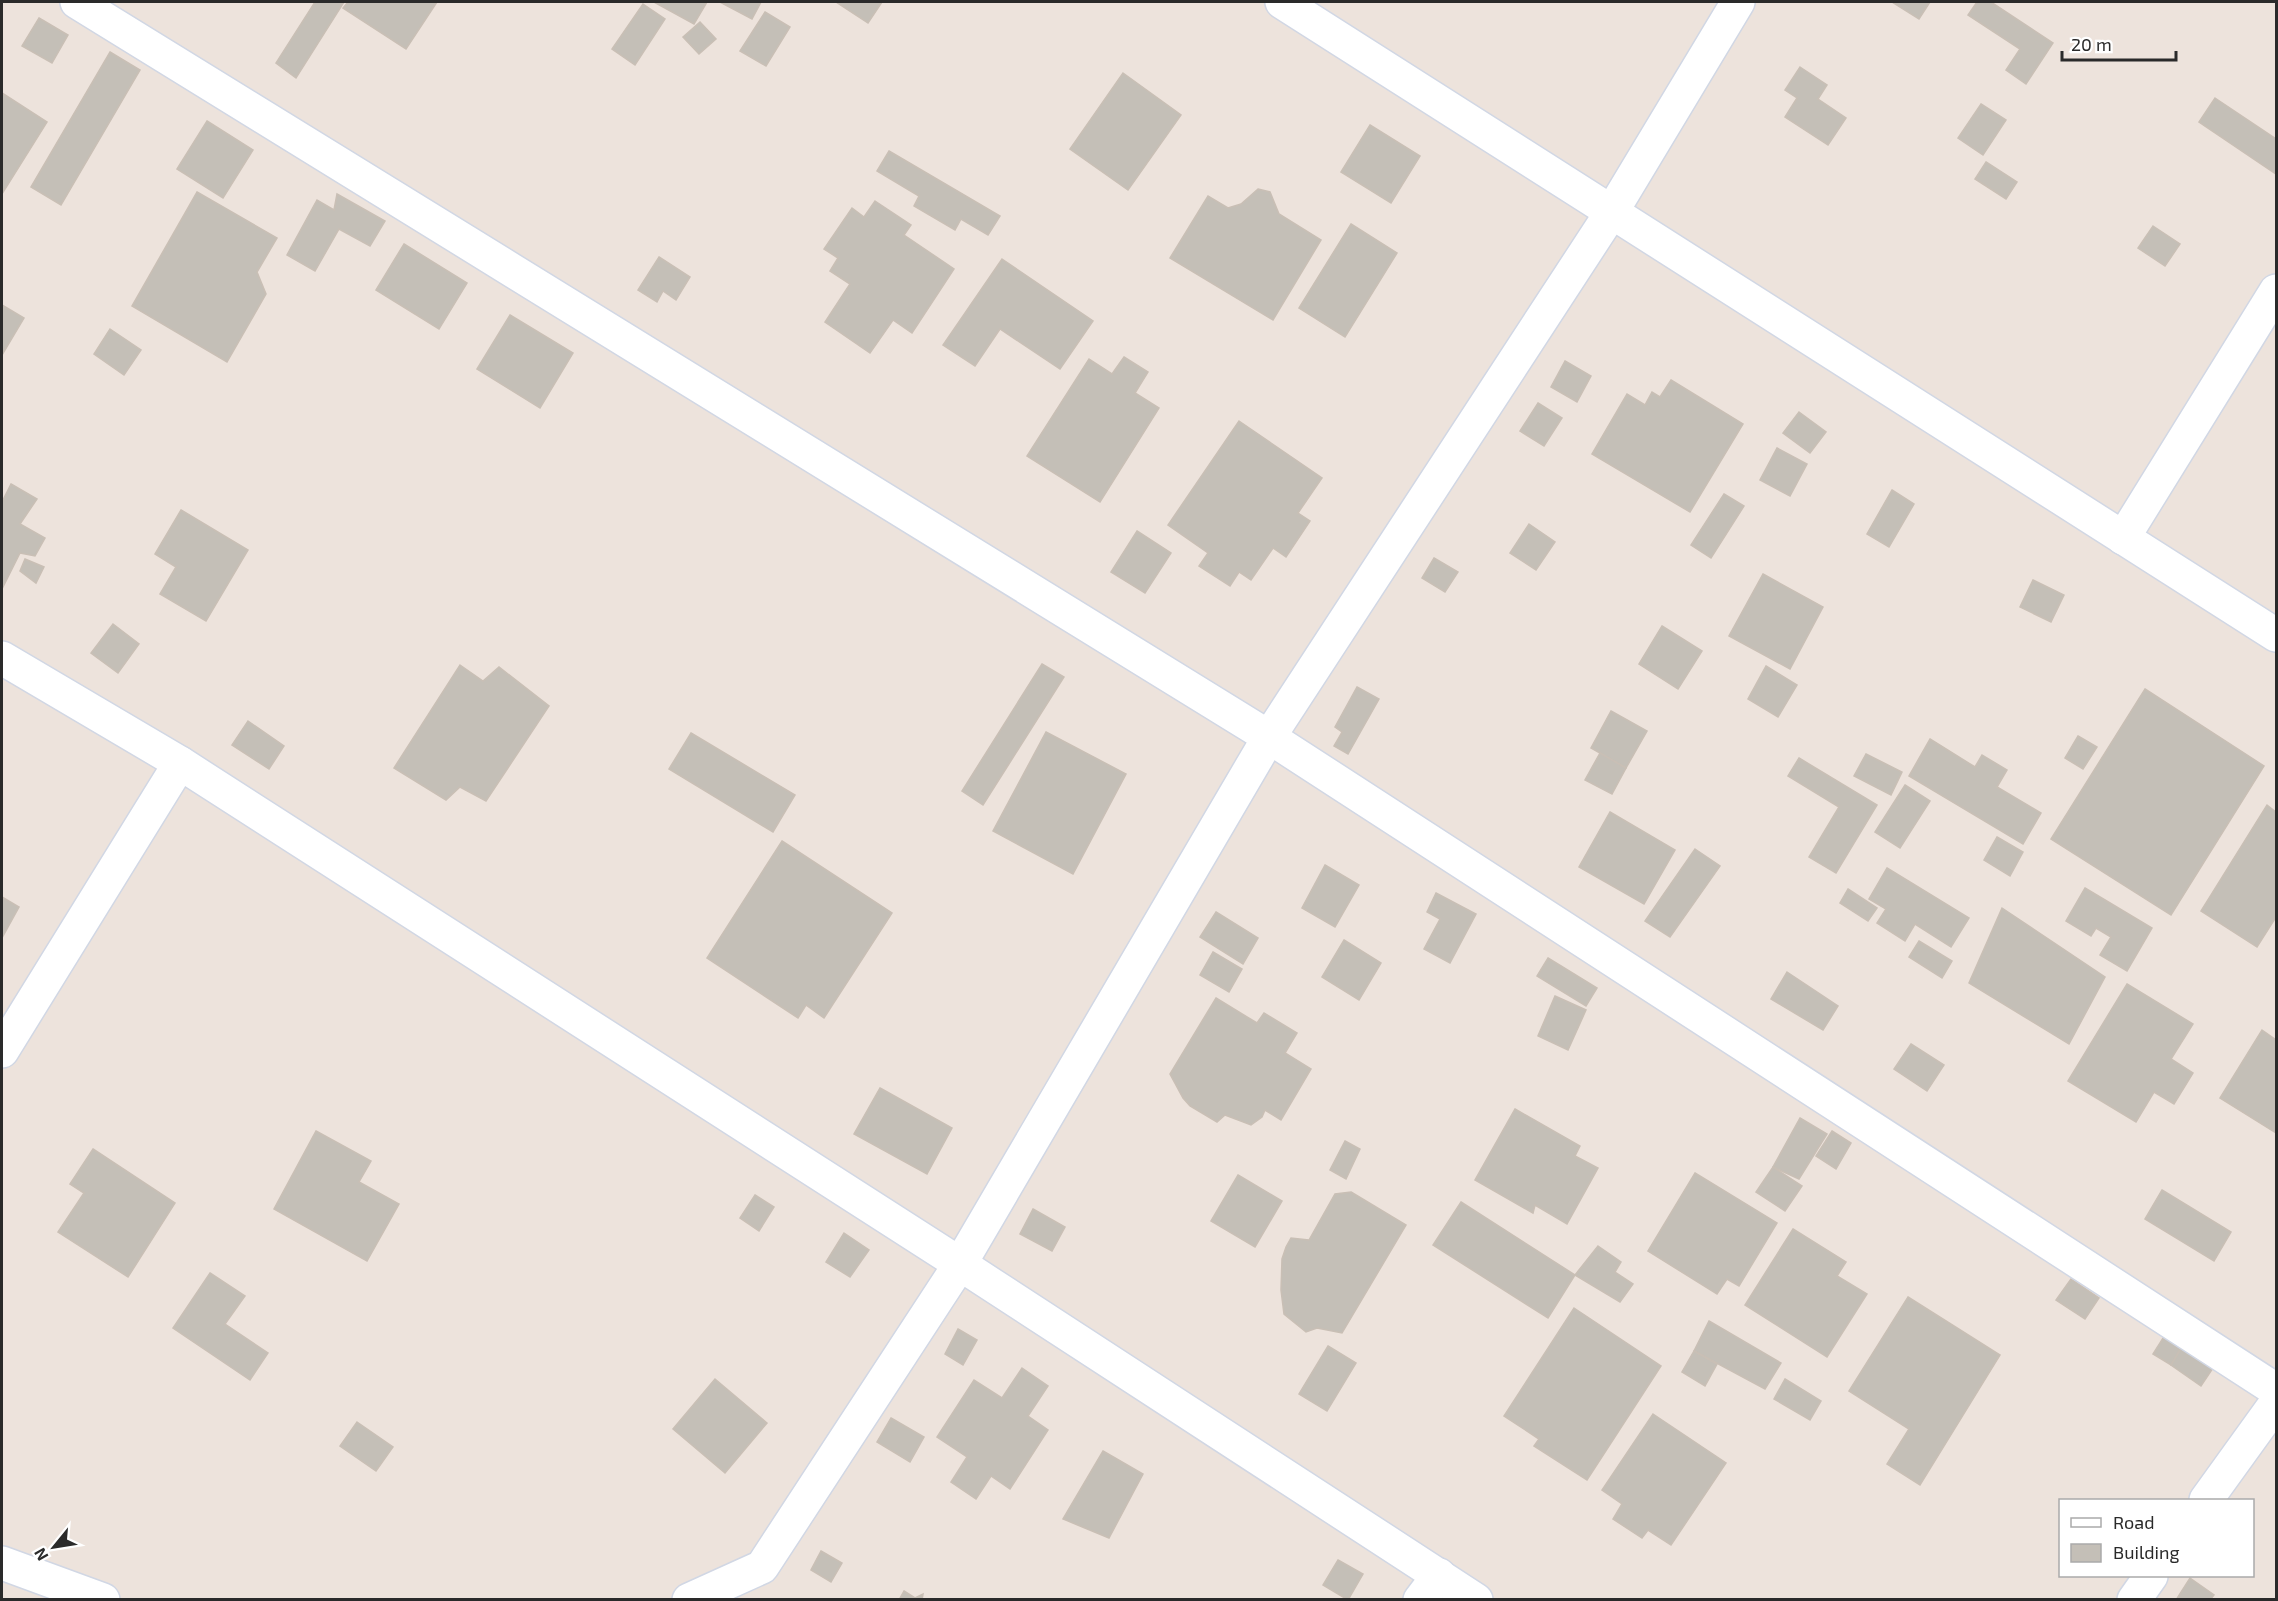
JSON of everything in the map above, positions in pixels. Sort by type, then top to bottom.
[{"type":"street","points":[[77,2],[1269,736],[2277,1390]]},
{"type":"street","points":[[1282,2],[2277,635]]},
{"type":"street","points":[[741,1599],[960,1264],[1269,736],[1611,213],[1738,2]]},
{"type":"street","points":[[2123,538],[2277,291]]},
{"type":"street","points":[[2,658],[180,763],[960,1264],[1430,1587],[1476,1599]]},
{"type":"street","points":[[2,1051],[180,763]]},
{"type":"street","points":[[2207,1499],[2277,1403]]},
{"type":"street","points":[[2,1563],[103,1599]]},
{"type":"street","points":[[688,1599],[762,1567]]},
{"type":"street","points":[[2134,1599],[2150,1577]]},
{"type":"building","points":[[315,2],[344,2],[296,78],[276,63]]},
{"type":"building","points":[[348,2],[437,2],[406,49],[343,8]]},
{"type":"building","points":[[654,2],[707,2],[694,24]]},
{"type":"building","points":[[720,2],[761,2],[752,19]]},
{"type":"building","points":[[836,2],[882,2],[868,23]]},
{"type":"building","points":[[1892,2],[1930,2],[1919,19]]},
{"type":"building","points":[[1977,2],[1991,2],[2053,43],[2026,84],[2006,70],[2020,49],[1968,15]]},
{"type":"building","points":[[643,4],[665,19],[635,65],[612,49]]},
{"type":"building","points":[[765,12],[790,27],[766,66],[740,51]]},
{"type":"building","points":[[39,18],[68,35],[52,63],[22,46]]},
{"type":"building","points":[[700,22],[716,39],[699,54],[683,37]]},
{"type":"building","points":[[110,52],[140,70],[61,205],[31,187]]},
{"type":"building","points":[[1800,67],[1827,85],[1818,99],[1846,118],[1828,145],[1785,117],[1797,98],[1785,90]]},
{"type":"building","points":[[1123,73],[1181,115],[1128,190],[1070,149]]},
{"type":"building","points":[[2,93],[47,122],[2,194]]},
{"type":"building","points":[[2215,98],[2276,139],[2276,174],[2199,122]]},
{"type":"building","points":[[1981,104],[2006,120],[1983,155],[1958,138]]},
{"type":"building","points":[[207,121],[253,150],[223,198],[177,169]]},
{"type":"building","points":[[1370,125],[1420,156],[1391,203],[1341,172]]},
{"type":"building","points":[[889,151],[1000,216],[988,235],[961,219],[955,230],[914,206],[919,196],[877,171]]},
{"type":"building","points":[[1986,162],[2017,182],[2006,199],[1975,179]]},
{"type":"building","points":[[1258,189],[1270,192],[1279,214],[1321,240],[1273,320],[1170,258],[1208,196],[1228,208],[1241,204]]},
{"type":"building","points":[[197,192],[277,238],[257,272],[266,294],[227,362],[132,306]]},
{"type":"building","points":[[337,194],[385,221],[370,246],[339,229],[315,271],[287,255],[317,200],[334,210]]},
{"type":"building","points":[[875,201],[911,225],[904,235],[954,269],[912,333],[893,320],[870,353],[825,322],[850,284],[830,271],[838,258],[824,249],[852,208],[864,217]]},
{"type":"building","points":[[1351,224],[1397,253],[1345,337],[1299,308]]},
{"type":"building","points":[[2153,226],[2180,244],[2165,266],[2138,248]]},
{"type":"building","points":[[404,244],[467,283],[439,329],[376,290]]},
{"type":"building","points":[[659,257],[690,277],[676,300],[663,291],[657,302],[638,290]]},
{"type":"building","points":[[1002,259],[1093,321],[1060,369],[1000,329],[975,366],[943,345]]},
{"type":"building","points":[[2,305],[24,318],[2,355]]},
{"type":"building","points":[[510,315],[573,353],[540,408],[477,369]]},
{"type":"building","points":[[110,329],[141,350],[124,375],[94,354]]},
{"type":"building","points":[[1124,357],[1148,372],[1135,393],[1159,408],[1100,502],[1027,456],[1089,359],[1112,374]]},
{"type":"building","points":[[1565,361],[1591,376],[1577,402],[1551,387]]},
{"type":"building","points":[[1671,380],[1743,424],[1690,512],[1592,454],[1627,394],[1645,405],[1652,392],[1660,397]]},
{"type":"building","points":[[1538,403],[1562,418],[1544,446],[1520,431]]},
{"type":"building","points":[[1799,412],[1826,432],[1810,453],[1783,433]]},
{"type":"building","points":[[1239,421],[1322,478],[1298,513],[1310,521],[1286,557],[1273,548],[1251,580],[1239,572],[1230,586],[1199,566],[1208,553],[1168,525]]},
{"type":"building","points":[[1777,448],[1807,464],[1790,496],[1760,480]]},
{"type":"building","points":[[11,484],[37,499],[20,524],[45,538],[35,556],[20,553],[2,589],[2,502]]},
{"type":"building","points":[[1892,490],[1914,504],[1889,547],[1867,534]]},
{"type":"building","points":[[1724,494],[1744,506],[1711,558],[1691,545]]},
{"type":"building","points":[[181,510],[248,550],[206,621],[160,594],[176,567],[155,554]]},
{"type":"building","points":[[1529,524],[1555,542],[1536,570],[1510,553]]},
{"type":"building","points":[[1137,531],[1171,553],[1145,593],[1111,572]]},
{"type":"building","points":[[1434,558],[1458,572],[1445,592],[1422,578]]},
{"type":"building","points":[[25,559],[44,567],[36,583],[20,571]]},
{"type":"building","points":[[1763,574],[1823,607],[1790,669],[1729,636]]},
{"type":"building","points":[[2033,580],[2064,595],[2051,622],[2020,607]]},
{"type":"building","points":[[113,624],[139,644],[118,673],[91,653]]},
{"type":"building","points":[[1662,626],[1702,651],[1678,689],[1639,664]]},
{"type":"building","points":[[1042,664],[1064,677],[983,805],[962,791]]},
{"type":"building","points":[[460,665],[483,681],[499,667],[549,706],[486,801],[460,787],[446,800],[394,768]]},
{"type":"building","points":[[1766,666],[1797,685],[1778,717],[1748,699]]},
{"type":"building","points":[[1357,687],[1379,699],[1348,754],[1334,746],[1342,732],[1335,727]]},
{"type":"building","points":[[2145,689],[2264,766],[2171,915],[2051,839]]},
{"type":"building","points":[[1611,711],[1647,731],[1626,768],[1591,748]]},
{"type":"building","points":[[248,721],[284,746],[269,769],[232,745]]},
{"type":"building","points":[[1046,732],[1126,774],[1073,874],[993,831]]},
{"type":"building","points":[[691,733],[795,795],[773,832],[669,769]]},
{"type":"building","points":[[2078,736],[2097,747],[2083,769],[2065,758]]},
{"type":"building","points":[[1930,739],[1975,767],[1982,755],[2007,770],[1997,787],[2041,813],[2023,844],[1909,776]]},
{"type":"building","points":[[1600,753],[1626,768],[1612,794],[1585,780]]},
{"type":"building","points":[[1866,754],[1902,772],[1891,795],[1854,776]]},
{"type":"building","points":[[1799,758],[1877,805],[1836,873],[1809,857],[1839,807],[1788,776]]},
{"type":"building","points":[[1905,785],[1930,801],[1900,848],[1875,832]]},
{"type":"building","points":[[2267,805],[2276,812],[2276,917],[2257,947],[2201,911]]},
{"type":"building","points":[[1610,812],[1675,850],[1644,904],[1579,867]]},
{"type":"building","points":[[1997,837],[2023,852],[2010,876],[1984,860]]},
{"type":"building","points":[[782,841],[892,913],[824,1018],[806,1005],[798,1018],[707,958]]},
{"type":"building","points":[[1695,849],[1720,866],[1670,937],[1645,921]]},
{"type":"building","points":[[1325,865],[1359,885],[1335,927],[1302,908]]},
{"type":"building","points":[[1887,868],[1969,918],[1951,947],[1915,924],[1905,941],[1877,923],[1886,909],[1869,899]]},
{"type":"building","points":[[2085,888],[2152,928],[2127,971],[2100,955],[2111,937],[2096,928],[2091,936],[2066,921]]},
{"type":"building","points":[[1848,889],[1877,908],[1868,921],[1840,903]]},
{"type":"building","points":[[1436,893],[1476,914],[1450,963],[1424,949],[1440,919],[1427,912]]},
{"type":"building","points":[[2,897],[19,907],[2,938]]},
{"type":"building","points":[[2002,908],[2105,977],[2069,1044],[1969,983]]},
{"type":"building","points":[[1216,912],[1258,938],[1243,964],[1200,937]]},
{"type":"building","points":[[1344,940],[1381,963],[1359,1000],[1322,977]]},
{"type":"building","points":[[1919,941],[1952,961],[1942,978],[1909,957]]},
{"type":"building","points":[[1213,952],[1242,969],[1229,992],[1200,975]]},
{"type":"building","points":[[1548,958],[1597,988],[1586,1006],[1537,976]]},
{"type":"building","points":[[1787,972],[1838,1006],[1823,1030],[1771,999]]},
{"type":"building","points":[[2127,984],[2193,1024],[2171,1059],[2193,1073],[2174,1104],[2154,1092],[2136,1122],[2068,1081]]},
{"type":"building","points":[[1555,996],[1586,1010],[1568,1050],[1538,1036]]},
{"type":"building","points":[[1216,998],[1257,1023],[1264,1013],[1297,1033],[1285,1053],[1311,1069],[1281,1120],[1265,1110],[1262,1117],[1251,1125],[1225,1115],[1217,1122],[1190,1106],[1170,1074]]},
{"type":"building","points":[[2262,1030],[2276,1040],[2276,1133],[2220,1098]]},
{"type":"building","points":[[1911,1044],[1944,1065],[1927,1091],[1894,1069]]},
{"type":"building","points":[[880,1088],[952,1128],[927,1174],[854,1134]]},
{"type":"building","points":[[1515,1109],[1580,1146],[1575,1156],[1598,1168],[1567,1224],[1535,1205],[1533,1213],[1475,1180]]},
{"type":"building","points":[[1800,1118],[1827,1134],[1799,1179],[1773,1167]]},
{"type":"building","points":[[316,1131],[371,1161],[359,1182],[399,1204],[367,1261],[274,1209]]},
{"type":"building","points":[[1832,1131],[1851,1143],[1836,1169],[1816,1156]]},
{"type":"building","points":[[1345,1141],[1360,1149],[1346,1179],[1330,1170]]},
{"type":"building","points":[[93,1149],[175,1203],[128,1277],[58,1232],[84,1193],[70,1184]]},
{"type":"building","points":[[1773,1167],[1802,1186],[1785,1211],[1756,1192]]},
{"type":"building","points":[[1695,1173],[1777,1223],[1739,1286],[1727,1279],[1717,1294],[1648,1251]]},
{"type":"building","points":[[1238,1175],[1282,1201],[1255,1247],[1211,1221]]},
{"type":"building","points":[[2162,1190],[2231,1232],[2214,1261],[2145,1219]]},
{"type":"building","points":[[1351,1192],[1406,1225],[1342,1333],[1317,1328],[1306,1332],[1284,1314],[1281,1290],[1282,1259],[1291,1238],[1309,1240],[1335,1194]]},
{"type":"building","points":[[755,1195],[774,1207],[759,1231],[740,1218]]},
{"type":"building","points":[[1461,1202],[1575,1275],[1548,1318],[1433,1245]]},
{"type":"building","points":[[1033,1209],[1065,1227],[1052,1251],[1020,1234]]},
{"type":"building","points":[[1793,1229],[1846,1262],[1837,1276],[1867,1294],[1827,1357],[1745,1305]]},
{"type":"building","points":[[844,1233],[869,1250],[850,1277],[826,1262]]},
{"type":"building","points":[[1598,1246],[1621,1262],[1615,1272],[1633,1284],[1620,1302],[1575,1275]]},
{"type":"building","points":[[210,1273],[245,1296],[225,1324],[268,1353],[250,1380],[173,1328]]},
{"type":"building","points":[[2071,1279],[2099,1298],[2085,1319],[2056,1300]]},
{"type":"building","points":[[1908,1297],[2000,1355],[1920,1485],[1887,1464],[1909,1429],[1849,1391]]},
{"type":"building","points":[[1574,1308],[1661,1366],[1587,1480],[1534,1446],[1539,1439],[1504,1416]]},
{"type":"building","points":[[1709,1321],[1781,1363],[1765,1389],[1694,1351]]},
{"type":"building","points":[[958,1329],[977,1340],[963,1365],[945,1354]]},
{"type":"building","points":[[2165,1335],[2183,1345],[2171,1365],[2153,1354]]},
{"type":"building","points":[[2183,1345],[2215,1365],[2201,1386],[2171,1365]]},
{"type":"building","points":[[1328,1346],[1356,1363],[1327,1411],[1299,1394]]},
{"type":"building","points":[[1694,1351],[1717,1364],[1705,1386],[1682,1372]]},
{"type":"building","points":[[1022,1368],[1048,1386],[1028,1416],[1048,1430],[1010,1489],[991,1476],[976,1499],[951,1482],[967,1457],[937,1437],[974,1380],[1002,1398]]},
{"type":"building","points":[[715,1379],[767,1423],[725,1473],[673,1429]]},
{"type":"building","points":[[1785,1379],[1821,1401],[1810,1420],[1774,1399]]},
{"type":"building","points":[[1653,1414],[1726,1463],[1671,1545],[1648,1530],[1642,1538],[1613,1519],[1622,1504],[1602,1490]]},
{"type":"building","points":[[891,1418],[924,1437],[910,1462],[877,1442]]},
{"type":"building","points":[[357,1422],[393,1447],[376,1471],[340,1446]]},
{"type":"building","points":[[1103,1451],[1143,1474],[1109,1538],[1063,1519]]},
{"type":"building","points":[[821,1551],[842,1563],[831,1582],[811,1570]]},
{"type":"building","points":[[1338,1560],[1363,1574],[1348,1600],[1323,1585]]},
{"type":"building","points":[[2190,1578],[2214,1595],[2210,1600],[2176,1600]]},
{"type":"building","points":[[904,1591],[915,1598],[923,1594],[922,1600],[899,1600]]}]
